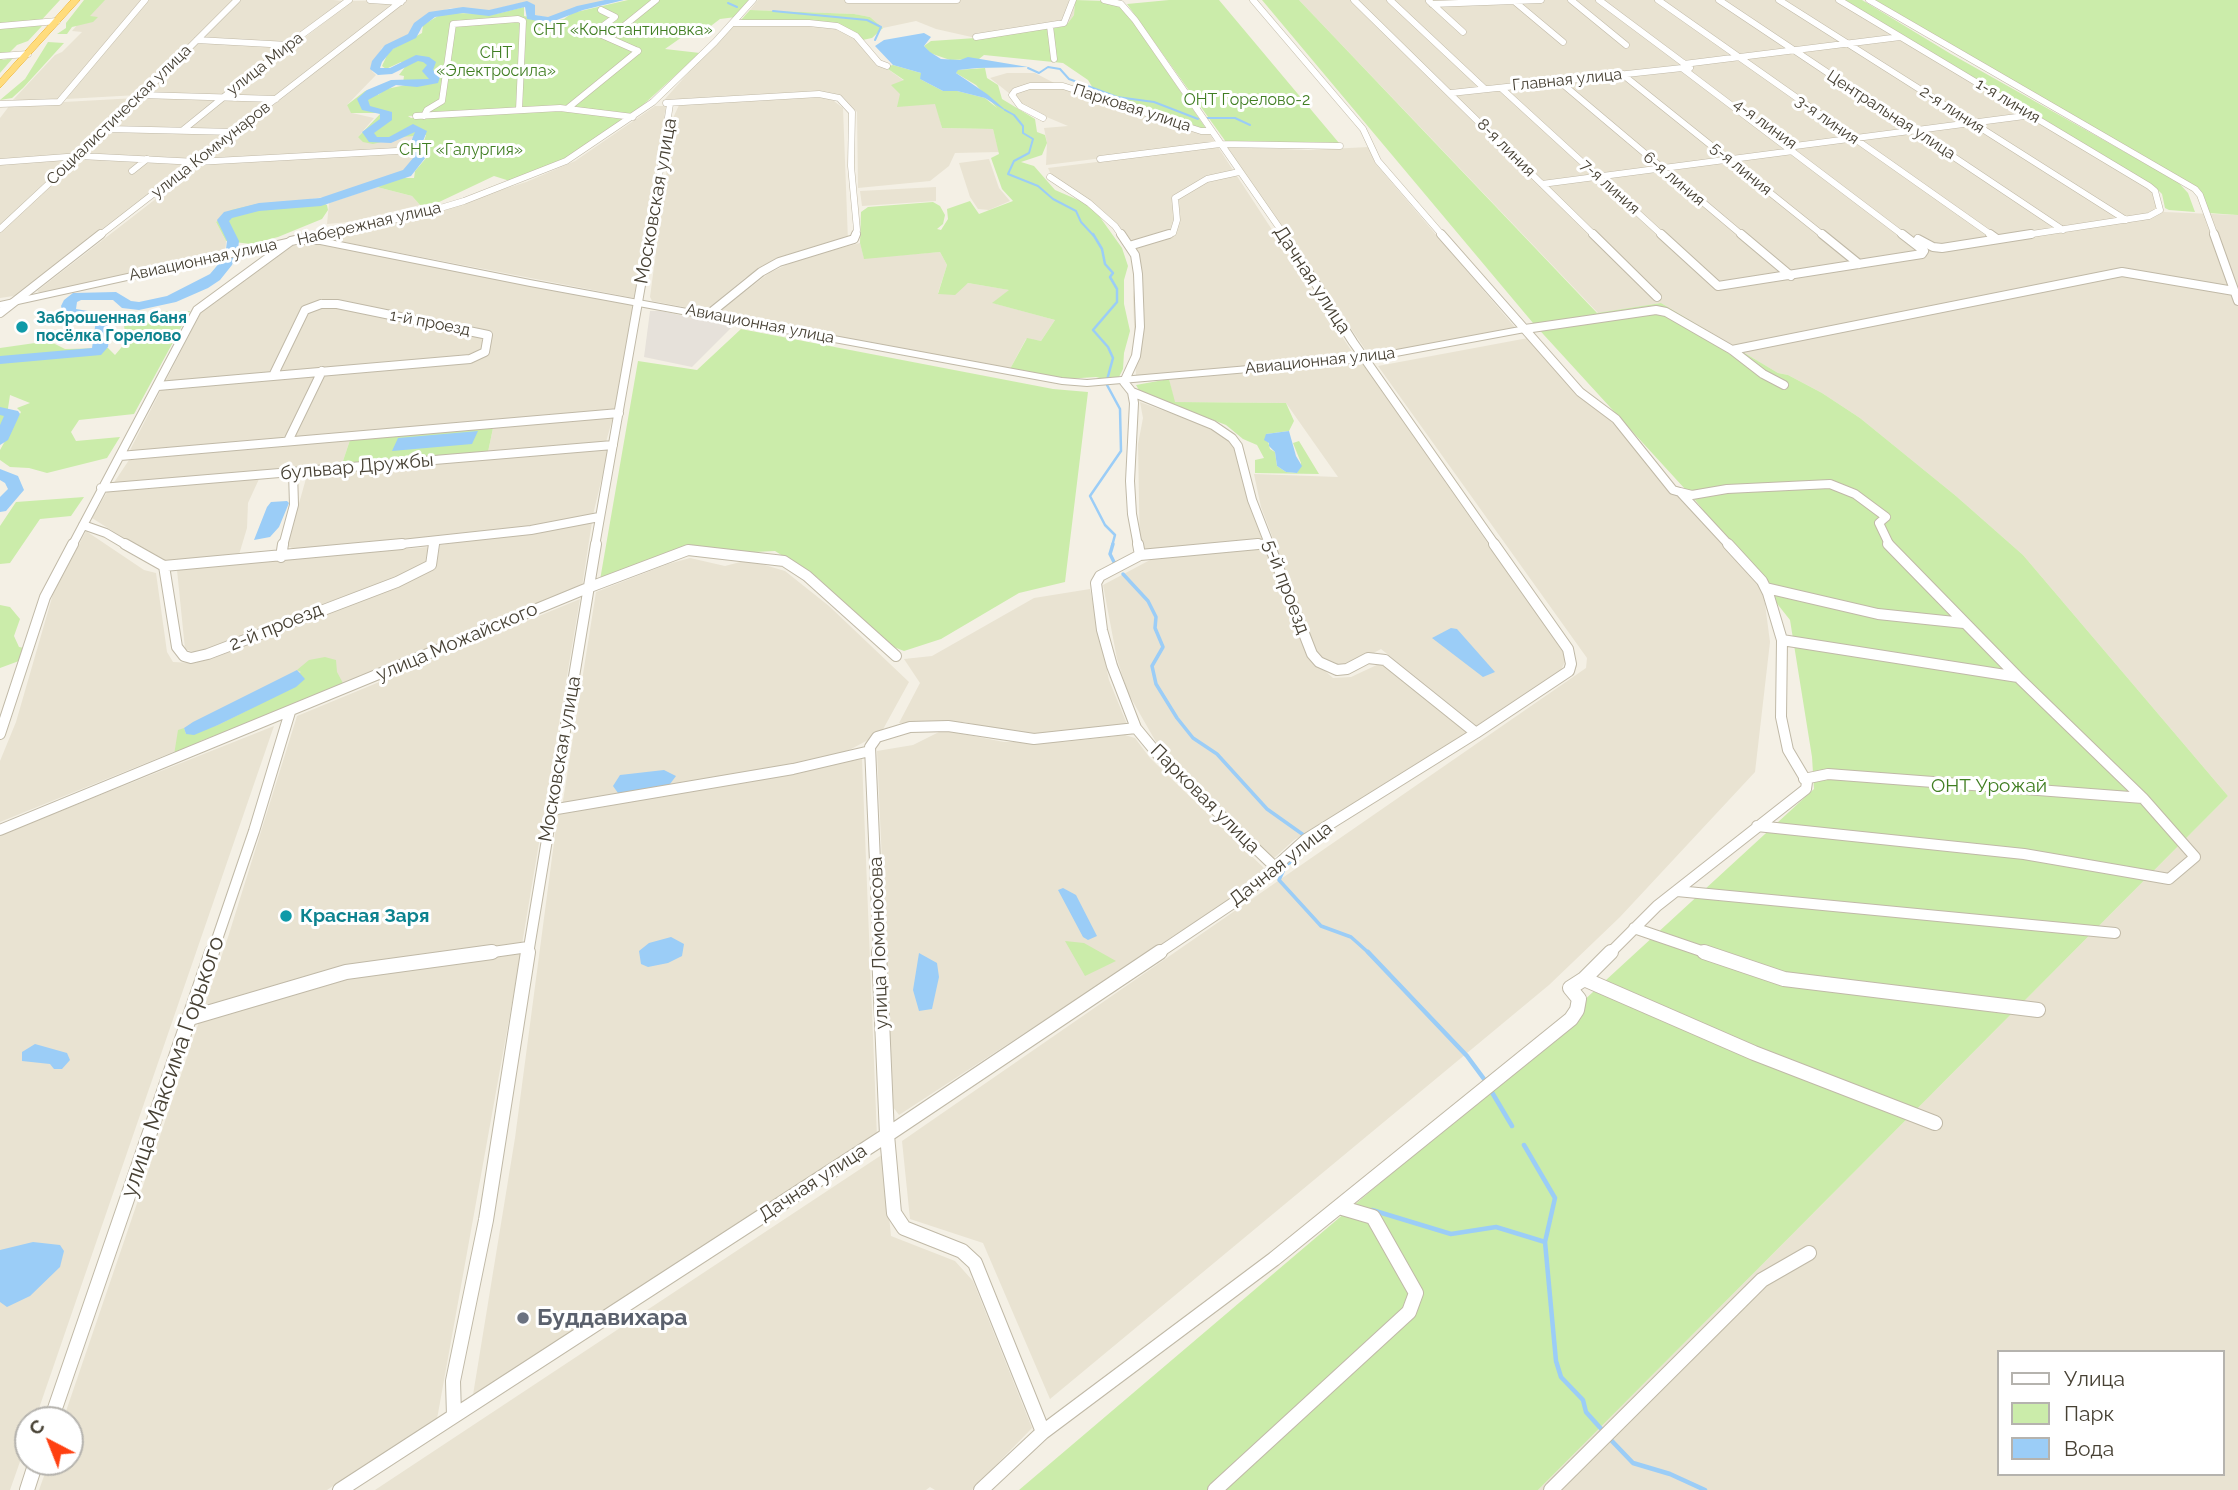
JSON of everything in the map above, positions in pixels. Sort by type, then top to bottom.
[{"type":"highway","points":[[0,85],[76,0]]},
{"type":"street","points":[[0,104],[59,102],[145,0]]},
{"type":"street","name":"Социалистическая улица","points":[[0,229],[108,128],[237,0]]},
{"type":"street","name":"улица Мира","points":[[183,130],[288,45],[349,0]]},
{"type":"street","points":[[370,0],[402,1]]},
{"type":"street","points":[[608,38],[638,18],[656,0]]},
{"type":"street","name":"Набережная улица","points":[[0,734],[45,597],[197,310],[291,241],[417,215],[508,186],[565,161],[653,102],[753,0]]},
{"type":"street","points":[[848,0],[957,0]]},
{"type":"street","points":[[976,37],[1050,26],[1067,20],[1073,0]]},
{"type":"street","name":"Дачная улица","points":[[340,1490],[887,1135],[1242,897],[1306,839],[1476,733],[1569,671],[1571,657],[1568,649],[1364,359],[1310,272],[1125,7],[1104,0]]},
{"type":"street","points":[[1253,0],[1363,129],[1378,161],[1388,174],[1580,392],[1616,419],[1673,490],[1692,495],[1727,489],[1830,484],[1855,494],[1886,517],[1879,523],[1888,544],[2018,677],[2143,798],[2195,858],[2169,879],[2024,853],[1757,827]]},
{"type":"street","name":"8-я линия","points":[[1354,0],[1657,297]]},
{"type":"street","points":[[1390,0],[1485,89]]},
{"type":"street","points":[[1429,2],[1541,0]]},
{"type":"street","points":[[1571,0],[1626,45]]},
{"type":"street","points":[[1599,0],[1924,251],[1922,254],[1791,275]]},
{"type":"street","name":"3-я линия","points":[[1658,0],[1997,239]]},
{"type":"street","name":"Центральная улица","points":[[1718,0],[2063,230]]},
{"type":"street","name":"2-я линия","points":[[1779,0],[2126,220]]},
{"type":"street","name":"1-я линия","points":[[1839,0],[2149,186],[2157,196],[2160,210],[2157,214],[2126,220]]},
{"type":"street","points":[[1869,0],[1942,45],[2195,189],[2200,195],[2238,301]]},
{"type":"street","name":"улица Коммунаров","points":[[0,313],[402,1]]},
{"type":"street","points":[[1514,1],[1563,42]]},
{"type":"street","points":[[1429,2],[1463,32]]},
{"type":"street","points":[[568,108],[638,51],[595,32],[615,17],[601,10]]},
{"type":"street","points":[[519,110],[523,21],[518,19],[453,24],[442,101],[420,116],[568,108],[634,117]]},
{"type":"street","points":[[0,26],[57,21]]},
{"type":"street","points":[[733,23],[809,23],[837,26],[856,36],[879,63],[887,66]]},
{"type":"street","points":[[1050,26],[1054,59]]},
{"type":"street","name":"Главная улица","points":[[1451,93],[1622,74],[1737,56],[1900,37]]},
{"type":"street","points":[[197,40],[288,45]]},
{"type":"street","points":[[0,56],[28,54]]},
{"type":"street","name":"5-я линия","points":[[1622,74],[1860,264]]},
{"type":"street","name":"6-я линия","points":[[1559,81],[1791,275]]},
{"type":"street","name":"Парковая улица","points":[[1043,118],[1020,106],[1012,95],[1015,91],[1030,86],[1063,86],[1201,131],[1211,131]]},
{"type":"street","name":"7-я линия","points":[[1501,88],[1718,286],[1791,275]]},
{"type":"street","points":[[653,102],[670,104],[819,94],[839,98],[852,112],[851,166],[857,230],[854,239],[779,262],[761,272],[709,314]]},
{"type":"street","points":[[141,95],[276,99]]},
{"type":"street","name":"Московская улица","points":[[454,1416],[453,1381],[486,1220],[528,947],[590,587],[599,517],[639,302],[670,104]]},
{"type":"street","points":[[1542,184],[1728,160],[1853,138],[2032,115]]},
{"type":"street","points":[[108,128],[235,132]]},
{"type":"street","points":[[1100,159],[1220,144],[1340,146]]},
{"type":"street","name":"4-я линия","points":[[1794,148],[1933,247],[1942,248],[1997,239]]},
{"type":"street","points":[[0,162],[79,156],[197,162],[397,151]]},
{"type":"street","points":[[132,171],[147,159]]},
{"type":"street","points":[[1129,246],[1173,233],[1177,220],[1175,198],[1185,190],[1207,179],[1239,172]]},
{"type":"street","points":[[1050,177],[1110,219],[1135,255],[1140,327],[1136,356],[1124,382],[1132,392],[1134,428],[1130,481],[1132,514],[1140,555],[1269,543]]},
{"type":"street","points":[[1997,239],[2126,220]]},
{"type":"street","name":"Авиационная улица","points":[[0,305],[291,241],[320,241],[530,283],[1062,381],[1124,382],[1364,359],[1525,329]]},
{"type":"street","points":[[1732,350],[2122,272],[2234,291]]},
{"type":"street","name":"1-й проезд","points":[[158,386],[273,376],[480,357],[485,352],[488,335],[337,304],[321,304],[305,310],[273,376]]},
{"type":"street","points":[[1525,329],[1656,310],[1732,350],[1763,374],[1784,385]]},
{"type":"street","points":[[288,442],[322,371]]},
{"type":"street","name":"5-й проезд","points":[[1132,392],[1213,425],[1232,438],[1238,446],[1252,500],[1312,654],[1319,662],[1337,670],[1347,669],[1368,658],[1385,660],[1476,733]]},
{"type":"street","name":"бульвар Дружбы","points":[[120,456],[619,413]]},
{"type":"street","name":"бульвар Дружбы","points":[[101,488],[613,445]]},
{"type":"street","points":[[281,557],[285,531],[294,505],[293,472]]},
{"type":"street","points":[[981,1490],[1043,1432],[1142,1360],[1339,1207],[1571,1019],[1577,1010],[1579,999],[1570,988],[1584,979],[1634,928],[1677,891],[1806,789],[1804,779],[1788,750],[1781,717],[1782,640],[1766,588],[1680,492]]},
{"type":"street","points":[[83,525],[106,533],[164,566],[435,541],[531,530],[599,517]]},
{"type":"street","name":"2-й проезд","points":[[164,566],[177,646],[184,656],[191,658],[208,654],[397,582],[431,565],[435,541]]},
{"type":"street","name":"улица Можайского","points":[[0,830],[590,587],[688,550],[737,558],[771,557],[797,568],[896,656]]},
{"type":"street","name":"Парковая улица","points":[[1140,555],[1100,576],[1096,583],[1107,649],[1136,728],[1169,766],[1275,867]]},
{"type":"street","points":[[1766,588],[1878,614],[1964,623]]},
{"type":"street","points":[[1782,640],[2018,677]]},
{"type":"street","name":"улица Максима Горького","points":[[56,1406],[254,831],[290,712]]},
{"type":"street","points":[[551,810],[793,769],[870,751],[877,737],[911,727],[948,726],[1034,738],[1136,728]]},
{"type":"street","name":"улица Ломоносова","points":[[870,751],[887,1135],[894,1213],[897,1222],[904,1228],[962,1251],[975,1263],[1043,1432]]},
{"type":"street","points":[[1804,779],[1828,774],[2143,798]]},
{"type":"street","points":[[1677,891],[2115,933]]},
{"type":"street","points":[[1634,928],[1784,979],[2038,1010]]},
{"type":"street","points":[[190,1018],[346,972],[528,947]]},
{"type":"street","points":[[1584,979],[1754,1053],[1935,1123]]},
{"type":"street","points":[[1215,1490],[1409,1312],[1416,1293],[1373,1217],[1339,1207]]},
{"type":"street","points":[[1551,1490],[1762,1280],[1809,1253]]},
{"type":"shaded area","points":[[98,0],[141,0],[59,99],[12,101],[55,55],[62,52],[82,32],[72,31]]},
{"type":"shaded area","points":[[149,0],[233,0],[138,95],[66,99]]},
{"type":"shaded area","points":[[240,0],[344,1],[286,44],[202,39]]},
{"type":"shaded area","points":[[399,0],[275,98],[228,97],[352,1]]},
{"type":"shaded area","points":[[406,0],[615,0],[577,8],[548,18],[532,14],[532,4],[525,2],[487,11],[451,8],[423,17],[408,35],[382,48],[372,65],[372,71],[376,75],[347,105],[352,113],[374,118],[358,137],[416,136],[398,149],[206,159]]},
{"type":"shaded area","points":[[758,0],[1075,0],[1074,15],[1068,23],[1060,27],[976,38],[936,29],[916,21],[883,28],[870,17],[853,14],[750,10]]},
{"type":"shaded area","points":[[1299,0],[1842,0],[2150,185],[2159,194],[2164,212],[2238,215],[2238,1490],[1538,1490],[2228,796],[2023,555],[1956,496],[1860,418],[1822,393],[1788,375],[1778,373],[1661,303],[1598,313]]},
{"type":"shaded area","points":[[810,24],[846,31],[861,43],[879,67],[885,67],[936,104],[942,128],[993,129],[999,152],[955,153],[949,166],[930,181],[858,188],[857,112],[843,97],[813,92],[670,101],[665,99],[731,25]]},
{"type":"shaded area","points":[[199,42],[283,47],[221,96],[148,94]]},
{"type":"shaded area","points":[[1007,73],[1035,73],[1060,86],[1209,133],[1216,144],[1046,165],[1047,143],[1044,128],[1068,126],[1030,110],[990,78]]},
{"type":"shaded area","points":[[820,96],[843,108],[848,241],[783,259],[745,278],[705,311],[652,301],[650,297],[674,116],[679,105]]},
{"type":"shaded area","points":[[142,97],[217,99],[179,129],[112,127]]},
{"type":"shaded area","points":[[136,98],[75,155],[0,160],[0,118],[10,105]]},
{"type":"shaded area","points":[[224,99],[272,101],[234,130],[188,129]]},
{"type":"shaded area","points":[[655,106],[666,106],[634,298],[328,239],[419,216],[526,182],[575,161]]},
{"type":"shaded area","points":[[110,130],[230,133],[196,160],[85,155]]},
{"type":"shaded area","points":[[1218,147],[1355,356],[1136,378],[1133,297],[1138,256],[1118,225],[1102,210],[1052,177],[1048,168]]},
{"type":"shaded area","points":[[1227,147],[1308,150],[1369,147],[1375,163],[1519,332],[1371,358]]},
{"type":"shaded area","points":[[403,154],[415,158],[411,166],[398,174],[338,195],[257,204],[216,222],[226,241],[225,254],[41,293],[37,291],[202,163]]},
{"type":"shaded area","points":[[71,158],[40,187],[0,225],[0,164]]},
{"type":"shaded area","points":[[81,158],[191,163],[20,295],[0,298],[0,231]]},
{"type":"shaded area","points":[[989,159],[999,188],[1010,201],[989,210],[978,209],[970,197],[959,163]]},
{"type":"shaded area","points":[[377,187],[412,196],[420,205],[349,222],[327,224],[329,203]]},
{"type":"shaded area","points":[[936,187],[936,201],[862,206],[860,191]]},
{"type":"shaded area","points":[[860,243],[864,258],[940,252],[947,265],[938,293],[959,289],[968,283],[1010,290],[993,303],[1055,320],[1041,341],[1026,339],[1010,369],[716,314],[769,273],[799,259]]},
{"type":"shaded area","points":[[316,244],[634,305],[615,411],[129,452],[201,312],[291,246]]},
{"type":"shaded area","points":[[650,311],[733,326],[692,367],[644,357]]},
{"type":"shaded area","points":[[1528,338],[1762,581],[1770,642],[1755,772],[1620,917],[1549,985],[1050,1399],[983,1243],[910,1219],[902,1141],[1586,668],[1587,658],[1378,366]]},
{"type":"shaded area","points":[[1363,364],[1567,657],[1558,677],[1477,726],[1381,649],[1347,667],[1331,665],[1318,657],[1261,507],[1254,474],[1338,477],[1286,403],[1174,402],[1169,379]]},
{"type":"shaded area","points":[[1140,402],[1206,426],[1228,438],[1241,455],[1307,655],[1333,678],[1351,677],[1381,663],[1473,733],[1294,840],[1272,860],[1164,756],[1128,693],[1117,659],[1103,585],[1150,560],[1140,555],[1138,444],[1143,418]]},
{"type":"shaded area","points":[[613,417],[606,442],[488,452],[493,428]]},
{"type":"shaded area","points":[[350,440],[342,464],[113,484],[129,460]]},
{"type":"shaded area","points":[[609,448],[593,515],[542,526],[297,550],[287,546],[307,475]]},
{"type":"shaded area","points":[[259,479],[248,503],[247,528],[238,558],[163,563],[92,518],[107,492]]},
{"type":"shaded area","points":[[592,522],[582,587],[0,822],[0,761],[16,722],[53,594],[86,531],[144,570],[156,573],[167,652],[173,662],[194,663],[214,658],[436,567],[440,545]]},
{"type":"shaded area","points":[[428,547],[425,565],[395,580],[325,603],[274,626],[196,653],[185,649],[177,570]]},
{"type":"shaded area","points":[[690,558],[725,566],[748,560],[785,571],[829,606],[909,682],[881,733],[840,755],[682,791],[862,759],[877,1137],[472,1401],[515,1138],[558,812],[562,807],[596,592]]},
{"type":"shaded area","points":[[1090,589],[1109,680],[1129,729],[1030,737],[964,722],[899,723],[920,683],[904,659],[932,656],[1034,598]]},
{"type":"shaded area","points":[[580,599],[514,992],[437,1419],[327,1490],[39,1490],[44,1476],[84,1476],[84,1406],[68,1406],[229,934],[297,716]]},
{"type":"shaded area","points":[[274,726],[40,1406],[14,1406],[15,1476],[10,1490],[0,1490],[0,835]]},
{"type":"shaded area","points":[[943,730],[1004,742],[1063,742],[1125,735],[1135,738],[1150,758],[1266,870],[1241,892],[899,1115],[893,1107],[877,751],[913,745]]},
{"type":"shaded area","points":[[883,1154],[891,1236],[955,1261],[973,1281],[1032,1428],[972,1490],[935,1490],[930,1487],[926,1490],[375,1490]]},
{"type":"green space","points":[[0,0],[60,0],[36,26],[42,26],[28,41],[17,45],[2,60],[13,58],[0,73]]},
{"type":"green space","points":[[84,0],[105,0],[90,16],[98,17],[93,22],[72,27],[67,34],[57,34],[66,28],[66,23]]},
{"type":"green space","points":[[628,0],[749,0],[736,17],[720,19],[699,35],[682,37],[665,49],[700,53],[632,115],[571,108],[408,116],[411,118],[564,110],[626,119],[563,160],[513,182],[494,176],[437,203],[420,205],[412,196],[377,187],[399,178],[414,178],[415,171],[427,157],[421,150],[426,135],[373,144],[363,142],[358,137],[381,113],[351,113],[347,105],[365,91],[371,89],[379,92],[378,95],[386,89],[406,85],[403,83],[404,76],[399,75],[405,67],[401,62],[386,69],[382,66],[389,51],[422,33],[423,25],[438,16],[453,13],[496,14],[524,7],[524,16],[550,22],[564,19],[572,13]]},
{"type":"green space","points":[[1075,0],[1105,1],[1124,9],[1207,130],[1097,95],[1088,80],[1063,63],[984,55],[979,59],[950,60],[930,53],[924,46],[931,41],[1060,27],[1068,23],[1074,15]]},
{"type":"green space","name":"ОНТ Горелово-2","points":[[1169,0],[1219,0],[1339,143],[1226,142],[1127,4]]},
{"type":"green space","name":"ОНТ Урожай","points":[[1262,0],[1299,0],[1597,313],[1661,303],[1778,373],[1788,375],[1822,393],[1860,418],[1956,496],[2023,555],[2228,796],[1538,1490],[1019,1490],[1446,1127],[1814,789],[1812,757],[1790,620],[1696,501],[1533,323]]},
{"type":"green space","points":[[1841,0],[1862,0],[1951,54],[2178,182],[2188,193],[2195,212],[2165,208],[2162,194],[2154,186]]},
{"type":"green space","points":[[1872,0],[2238,0],[2238,215],[2208,213],[2201,193]]},
{"type":"green space","points":[[750,10],[854,14],[870,17],[883,28],[872,38],[858,41],[846,31],[832,26],[740,21]]},
{"type":"green space","points":[[48,42],[64,43],[12,98],[0,100],[25,79]]},
{"type":"green space","points":[[893,65],[923,74],[920,79],[943,91],[957,91],[985,98],[997,108],[976,85],[956,73],[957,70],[985,68],[987,78],[998,85],[1002,99],[1035,119],[1037,132],[1045,135],[1047,143],[1042,155],[1021,162],[1034,166],[1055,190],[1083,202],[1097,213],[1122,248],[1128,266],[1124,280],[1124,304],[1130,331],[1123,369],[1118,379],[1066,379],[1010,369],[1027,338],[1041,341],[1055,320],[992,303],[1009,290],[968,283],[955,295],[938,294],[947,265],[940,252],[864,259],[860,243],[861,212],[868,207],[933,202],[940,206],[945,215],[943,224],[937,229],[941,230],[948,219],[947,209],[970,201],[979,214],[1013,201],[1002,189],[991,158],[999,154],[993,129],[942,128],[935,104],[897,107],[900,94],[891,85],[904,80],[885,67]]},
{"type":"green space","points":[[316,199],[327,205],[328,210],[322,219],[278,237],[251,244],[226,241],[216,222],[231,210],[257,204]]},
{"type":"green space","points":[[155,311],[190,311],[134,414],[79,420],[71,432],[76,441],[120,437],[107,458],[47,473],[10,467],[0,460],[0,450],[21,412],[17,408],[30,403],[10,395],[7,415],[0,428],[0,348],[49,341],[65,349],[108,348],[115,355],[126,342],[124,325]]},
{"type":"green space","points":[[741,329],[1053,389],[1088,392],[1065,582],[1019,593],[941,639],[904,651],[886,644],[818,578],[775,551],[733,553],[689,545],[600,580],[638,361],[697,370]]},
{"type":"green space","points":[[1169,379],[1175,402],[1286,403],[1294,421],[1289,431],[1266,434],[1270,449],[1275,452],[1277,466],[1286,472],[1297,473],[1301,463],[1293,443],[1299,441],[1319,474],[1255,473],[1255,460],[1264,458],[1257,445],[1243,439],[1226,425],[1140,392],[1136,385]]},
{"type":"green space","points":[[493,428],[488,452],[342,464],[350,440]]},
{"type":"green space","points":[[84,497],[71,516],[40,519],[10,563],[0,564],[0,526],[16,502]]},
{"type":"green space","points":[[0,605],[10,607],[20,619],[14,636],[19,647],[30,649],[27,658],[0,668]]},
{"type":"green space","points":[[325,657],[336,660],[337,672],[344,685],[213,740],[211,737],[200,741],[201,745],[174,755],[178,730],[184,728],[186,734],[218,725],[248,710],[301,672],[297,670],[309,660]]},
{"type":"green space","points":[[1065,941],[1084,943],[1116,961],[1085,976]]},
{"type":"water","points":[[924,33],[931,37],[924,46],[941,59],[960,60],[968,57],[1028,67],[977,68],[958,70],[956,73],[1009,113],[985,98],[957,91],[943,91],[920,79],[921,73],[893,65],[875,46],[884,40]]},
{"type":"water","points":[[478,431],[472,444],[392,451],[398,438]]},
{"type":"water","points":[[1289,431],[1296,456],[1302,466],[1297,473],[1286,472],[1277,466],[1275,452],[1264,440],[1266,434]]},
{"type":"water","points":[[271,502],[289,503],[279,527],[270,537],[254,540]]},
{"type":"water","points":[[1451,628],[1457,629],[1495,672],[1483,677],[1432,638]]},
{"type":"water","points":[[297,670],[305,679],[296,687],[218,725],[194,735],[186,734],[184,728],[193,722]]},
{"type":"water","points":[[664,770],[676,776],[670,784],[646,791],[618,793],[613,786],[620,775]]},
{"type":"water","points":[[1063,888],[1076,895],[1097,936],[1088,940],[1083,937],[1058,890]]},
{"type":"water","points":[[671,937],[684,944],[682,956],[668,963],[648,967],[641,964],[639,951],[649,943]]},
{"type":"water","points":[[919,953],[937,963],[939,977],[932,1009],[919,1011],[913,990]]},
{"type":"water","points":[[35,1044],[67,1053],[70,1060],[62,1069],[54,1069],[50,1064],[22,1061],[22,1052]]},
{"type":"water","points":[[33,1242],[60,1245],[64,1251],[60,1267],[30,1296],[7,1307],[0,1302],[0,1250]]},
{"type":"waterway","points":[[0,360],[96,352],[101,347],[104,323],[101,317],[70,312],[68,306],[71,300],[78,296],[116,296],[127,305],[139,306],[171,299],[203,285],[215,277],[227,262],[232,249],[233,241],[223,220],[228,215],[259,207],[321,202],[407,173],[420,157],[414,149],[421,131],[413,127],[391,140],[373,140],[368,132],[386,120],[386,112],[366,108],[362,99],[371,92],[395,82],[417,84],[434,81],[435,77],[427,71],[432,65],[431,62],[425,59],[416,58],[392,71],[378,72],[375,69],[377,61],[389,47],[412,36],[418,25],[432,14],[463,10],[489,13],[527,4],[530,5],[530,17],[549,20],[580,8],[619,0]]},
{"type":"waterway","points":[[728,3],[737,7]]},
{"type":"waterway","points":[[773,11],[867,20],[881,27],[875,40]]},
{"type":"waterway","points":[[1028,68],[1039,73],[1048,67],[1060,69],[1069,79],[1117,97],[1154,102],[1198,119]]},
{"type":"waterway","points":[[1005,110],[1014,115],[1023,126],[1023,133],[1033,139],[1029,153],[1014,161],[1008,174],[1038,186],[1053,199],[1076,211],[1081,222],[1094,236]]},
{"type":"waterway","points":[[1207,118],[1235,118],[1250,125]]},
{"type":"waterway","points":[[1093,234],[1102,249],[1105,264],[1113,273],[1110,277],[1117,289],[1117,302],[1093,330],[1108,347],[1113,358],[1107,380]]},
{"type":"waterway","points":[[1107,385],[1120,409],[1121,451],[1090,496],[1105,525],[1115,535],[1112,546]]},
{"type":"waterway","points":[[0,411],[13,414],[0,440]]},
{"type":"waterway","points":[[0,474],[12,480],[16,490],[0,507]]},
{"type":"waterway","points":[[1113,544],[1110,554],[1115,564]]},
{"type":"waterway","points":[[1123,574],[1148,601],[1156,617],[1155,628],[1163,647],[1152,666],[1156,684],[1177,718],[1193,738],[1217,754],[1267,809],[1305,836]]},
{"type":"waterway","points":[[1300,856],[1286,865],[1279,880],[1321,926],[1351,937],[1369,953]]},
{"type":"waterway","points":[[1369,953],[1467,1056],[1484,1079]]},
{"type":"waterway","points":[[1490,1089],[1512,1126]]},
{"type":"waterway","points":[[1524,1145],[1555,1198],[1545,1242]]},
{"type":"waterway","points":[[1372,1210],[1451,1234],[1496,1227],[1545,1242]]},
{"type":"waterway","points":[[1545,1242],[1556,1361],[1561,1377],[1583,1400],[1586,1412],[1604,1432]]},
{"type":"waterway","points":[[1610,1439],[1633,1463],[1670,1474],[1705,1490]]},
{"type":"place","name":"Заброшенная баня посёлка Горелово","points":[[22,327]]},
{"type":"place","name":"Красная Заря","points":[[286,916]]},
{"type":"place","name":"Буддавихара","points":[[523,1318]]},
{"type":"park label","name":"СНТ «Константиновка»","points":[[623,30]]},
{"type":"park label","name":"СНТ «Электросила»","points":[[496,62]]},
{"type":"park label","name":"СНТ «Галургия»","points":[[461,150]]}]
